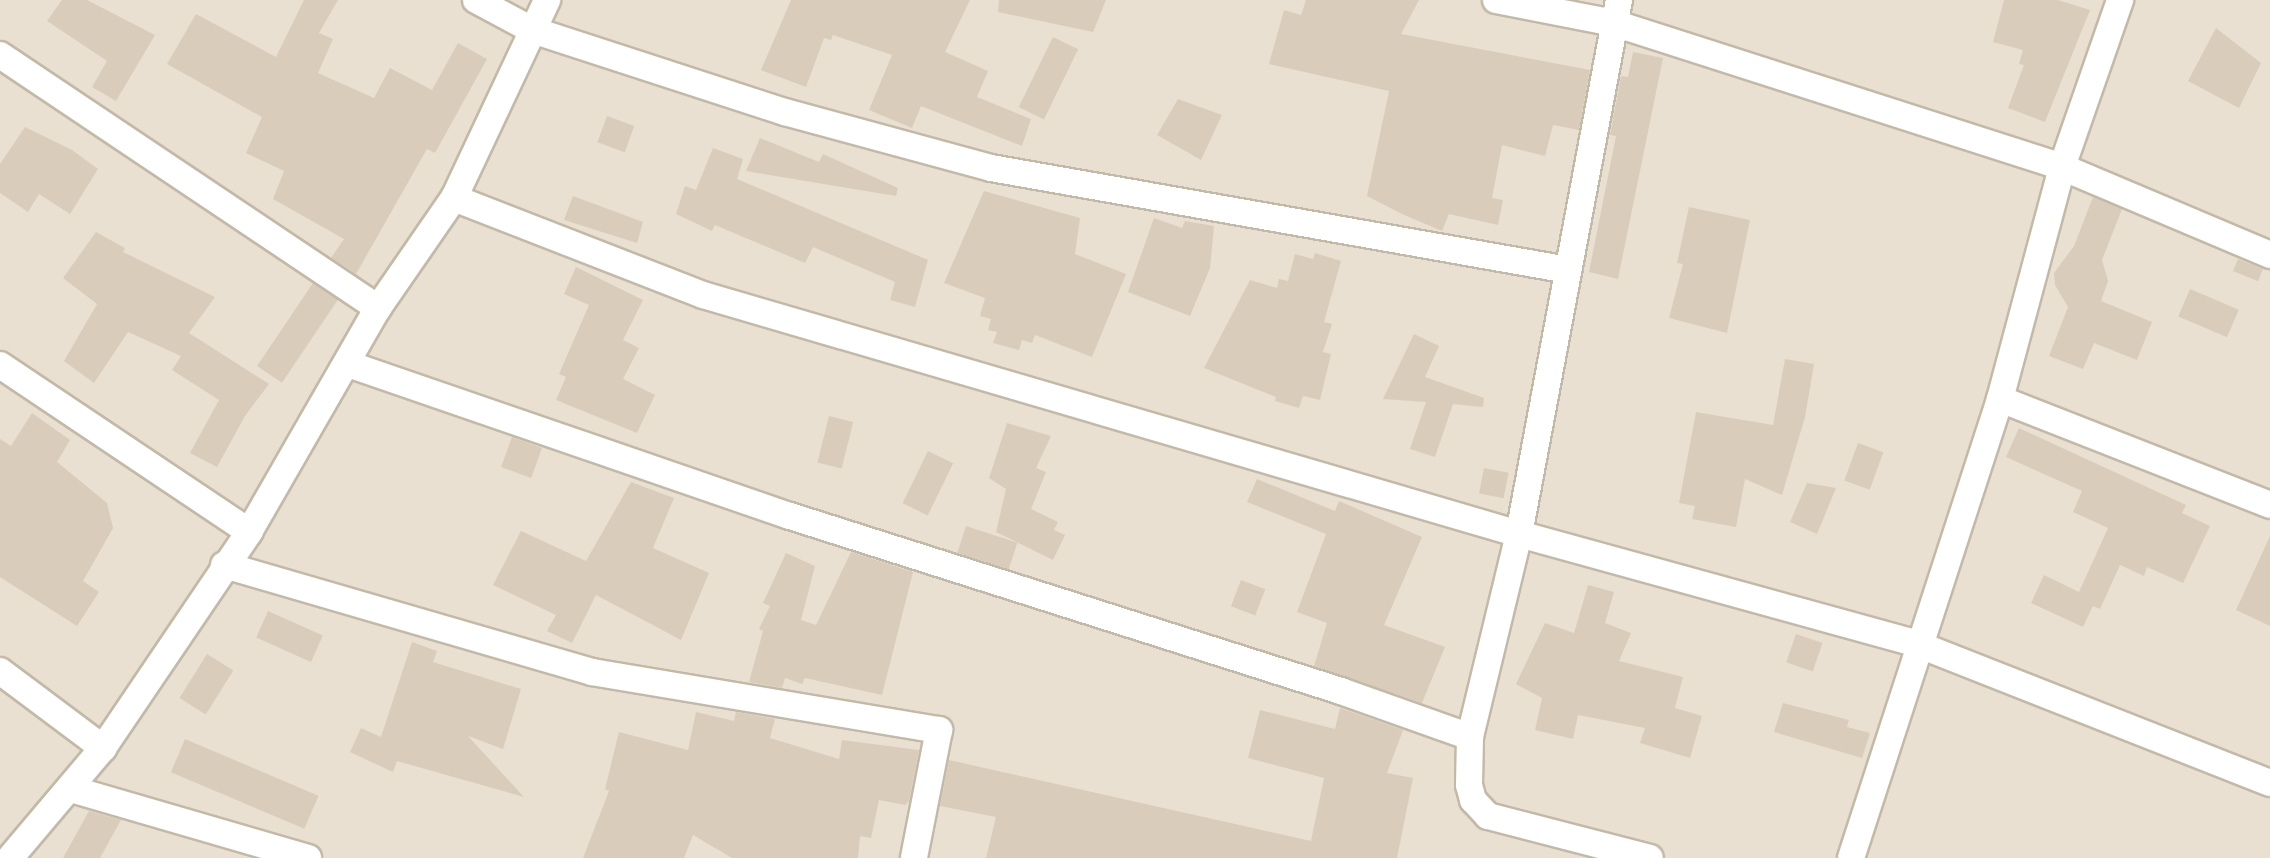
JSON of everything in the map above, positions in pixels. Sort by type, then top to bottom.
[{"type":"street","points":[[476,0],[532,30],[785,112],[991,168],[1568,270]]},
{"type":"street","points":[[10,858],[103,748],[224,565],[249,532],[378,308],[454,198],[547,0]]},
{"type":"street","points":[[1496,0],[1617,11],[2063,167],[2270,255]]},
{"type":"street","points":[[1851,858],[1917,644],[2000,398],[2063,167],[2120,0]]},
{"type":"street","points":[[1617,11],[1519,534],[1470,737],[1469,786],[1473,800],[1488,816],[1650,858]]},
{"type":"street","points":[[0,55],[378,308]]},
{"type":"street","points":[[454,198],[703,295],[1519,534],[1917,644],[2270,783]]},
{"type":"street","points":[[348,364],[803,520],[1341,691],[1470,737]]},
{"type":"street","points":[[0,365],[249,532]]},
{"type":"street","points":[[2000,398],[2270,505]]},
{"type":"street","points":[[224,565],[592,672],[939,730],[914,858]]},
{"type":"street","points":[[0,671],[103,748]]},
{"type":"street","points":[[71,789],[308,858]]},
{"type":"shaded area","points":[[0,0],[2270,0],[2270,858],[0,858]]},
{"type":"building","points":[[62,0],[87,0],[155,35],[116,101],[92,87],[107,61],[47,21]]},
{"type":"building","points":[[304,0],[338,0],[319,33],[333,39],[318,73],[374,98],[390,68],[432,90],[458,43],[487,59],[435,153],[427,149],[356,274],[331,258],[344,239],[273,199],[284,171],[246,153],[262,117],[167,64],[196,14],[276,57]]},
{"type":"building","points":[[791,0],[970,0],[945,52],[988,71],[977,97],[1031,119],[1022,146],[921,106],[912,128],[869,110],[892,55],[833,35],[831,40],[824,38],[806,87],[761,70]]},
{"type":"building","points":[[999,0],[1106,0],[1093,32],[998,12]]},
{"type":"building","points":[[1306,0],[1419,0],[1401,34],[1590,70],[1579,130],[1553,125],[1545,156],[1502,145],[1492,198],[1503,200],[1498,225],[1449,214],[1442,231],[1402,214],[1367,196],[1389,91],[1269,64],[1284,10],[1301,15]]},
{"type":"building","points":[[2004,0],[2058,0],[2090,10],[2045,122],[2008,108],[2024,65],[2019,64],[2023,50],[1993,42]]},
{"type":"building","points":[[2216,28],[2261,63],[2239,108],[2188,81]]},
{"type":"building","points":[[1053,37],[1078,49],[1044,119],[1019,107]]},
{"type":"building","points":[[1633,52],[1663,58],[1618,279],[1589,272],[1616,136],[1610,135],[1621,76],[1628,77]]},
{"type":"building","points":[[1178,99],[1222,115],[1201,160],[1157,135]]},
{"type":"building","points":[[607,116],[634,126],[625,152],[597,142]]},
{"type":"building","points":[[25,127],[72,150],[98,169],[70,214],[39,194],[28,212],[0,193],[0,164]]},
{"type":"building","points":[[760,138],[819,162],[823,154],[898,188],[896,196],[746,171]]},
{"type":"building","points":[[713,148],[743,159],[737,179],[928,260],[915,307],[890,300],[895,282],[813,247],[805,263],[715,225],[712,231],[676,214],[685,186],[696,190]]},
{"type":"building","points":[[984,191],[1080,218],[1075,254],[1126,274],[1092,357],[1035,335],[1032,343],[1022,340],[1019,350],[993,343],[997,332],[988,330],[991,319],[980,316],[985,298],[944,283]]},
{"type":"building","points":[[573,196],[643,222],[637,243],[564,220]]},
{"type":"building","points":[[2093,197],[2122,209],[2102,260],[2108,281],[2101,301],[2152,322],[2137,360],[2094,343],[2083,369],[2049,356],[2068,307],[2055,285],[2054,273],[2074,246]]},
{"type":"building","points":[[1689,207],[1750,220],[1727,333],[1669,318],[1683,264],[1677,263]]},
{"type":"building","points":[[1154,218],[1182,228],[1185,221],[1214,226],[1210,268],[1190,316],[1128,292]]},
{"type":"building","points":[[96,232],[125,248],[123,252],[215,297],[189,333],[269,384],[245,416],[217,467],[190,453],[219,400],[172,370],[181,356],[128,332],[94,383],[64,361],[97,304],[63,278]]},
{"type":"building","points":[[1315,253],[1341,261],[1324,322],[1332,324],[1323,352],[1331,354],[1320,400],[1303,396],[1299,408],[1275,401],[1276,397],[1204,368],[1250,280],[1277,288],[1279,279],[1288,281],[1295,254],[1313,259]]},
{"type":"building","points":[[2238,259],[2263,269],[2258,281],[2233,271]]},
{"type":"building","points":[[576,267],[643,300],[623,340],[639,348],[623,379],[655,395],[637,433],[556,400],[566,377],[559,374],[589,305],[564,294]]},
{"type":"building","points":[[313,283],[338,300],[282,383],[257,366]]},
{"type":"building","points":[[2190,289],[2239,310],[2227,337],[2178,317]]},
{"type":"building","points":[[1414,334],[1439,346],[1425,377],[1484,398],[1483,407],[1453,404],[1435,457],[1410,449],[1426,402],[1383,399]]},
{"type":"building","points":[[1785,359],[1814,364],[1805,417],[1782,495],[1745,479],[1736,527],[1692,519],[1695,506],[1679,503],[1696,412],[1773,425]]},
{"type":"building","points":[[32,413],[70,440],[57,462],[107,503],[113,528],[83,581],[99,592],[77,626],[0,577],[0,439],[11,446]]},
{"type":"building","points":[[829,416],[853,422],[842,469],[817,463]]},
{"type":"building","points":[[1007,423],[1051,436],[1036,468],[1046,472],[1031,509],[1058,522],[1054,530],[1065,535],[1053,560],[996,532],[1006,489],[989,478]]},
{"type":"building","points":[[2019,428],[2186,505],[2182,513],[2210,526],[2183,583],[2147,567],[2144,576],[2120,565],[2100,609],[2093,606],[2083,627],[2031,603],[2044,575],[2079,592],[2108,528],[2073,512],[2082,491],[2006,457]]},
{"type":"building","points":[[512,437],[542,448],[531,478],[501,467]]},
{"type":"building","points":[[1858,443],[1883,452],[1870,490],[1844,481]]},
{"type":"building","points":[[928,451],[953,463],[928,515],[903,503]]},
{"type":"building","points":[[1484,468],[1509,473],[1504,498],[1479,494]]},
{"type":"building","points":[[1257,479],[1335,511],[1339,501],[1422,537],[1384,625],[1445,647],[1422,703],[1314,666],[1327,623],[1297,612],[1326,534],[1247,502]]},
{"type":"building","points":[[631,482],[674,498],[653,548],[709,573],[681,640],[596,595],[572,643],[547,631],[556,615],[493,585],[521,531],[586,561]]},
{"type":"building","points":[[1807,483],[1836,488],[1817,534],[1790,522]]},
{"type":"building","points":[[966,526],[1017,543],[1009,569],[957,553]]},
{"type":"building","points":[[2270,536],[2270,626],[2236,610]]},
{"type":"building","points":[[851,552],[913,572],[882,695],[805,678],[802,684],[785,678],[782,688],[749,682],[763,631],[759,629],[770,606],[763,603],[786,553],[815,566],[801,620],[816,625]]},
{"type":"building","points":[[1241,580],[1265,589],[1255,615],[1231,606]]},
{"type":"building","points":[[1588,585],[1614,592],[1605,623],[1631,633],[1619,661],[1683,677],[1675,708],[1702,716],[1690,758],[1640,743],[1645,728],[1578,715],[1573,739],[1535,730],[1542,698],[1516,684],[1545,623],[1574,633]]},
{"type":"building","points":[[268,611],[323,635],[311,662],[256,637]]},
{"type":"building","points":[[1796,634],[1822,643],[1813,671],[1786,662]]},
{"type":"building","points":[[412,642],[437,651],[433,662],[521,689],[503,749],[468,736],[524,797],[397,761],[393,772],[350,752],[361,728],[381,737]]},
{"type":"building","points":[[207,654],[233,670],[206,715],[179,698]]},
{"type":"building","points":[[1783,703],[1849,720],[1847,727],[1870,733],[1862,758],[1774,732]]},
{"type":"building","points":[[1340,708],[1403,730],[1387,773],[1413,778],[1397,858],[986,858],[996,817],[940,806],[949,760],[1311,841],[1324,778],[1248,758],[1260,710],[1335,729]]},
{"type":"building","points":[[696,712],[734,721],[736,712],[775,719],[770,738],[839,759],[842,740],[919,750],[909,801],[905,805],[879,800],[871,838],[860,836],[858,858],[732,858],[693,835],[684,858],[583,858],[609,791],[605,789],[619,732],[688,750]]},
{"type":"building","points":[[185,739],[318,796],[304,829],[171,772]]},
{"type":"building","points":[[89,811],[121,820],[100,858],[63,858]]}]
